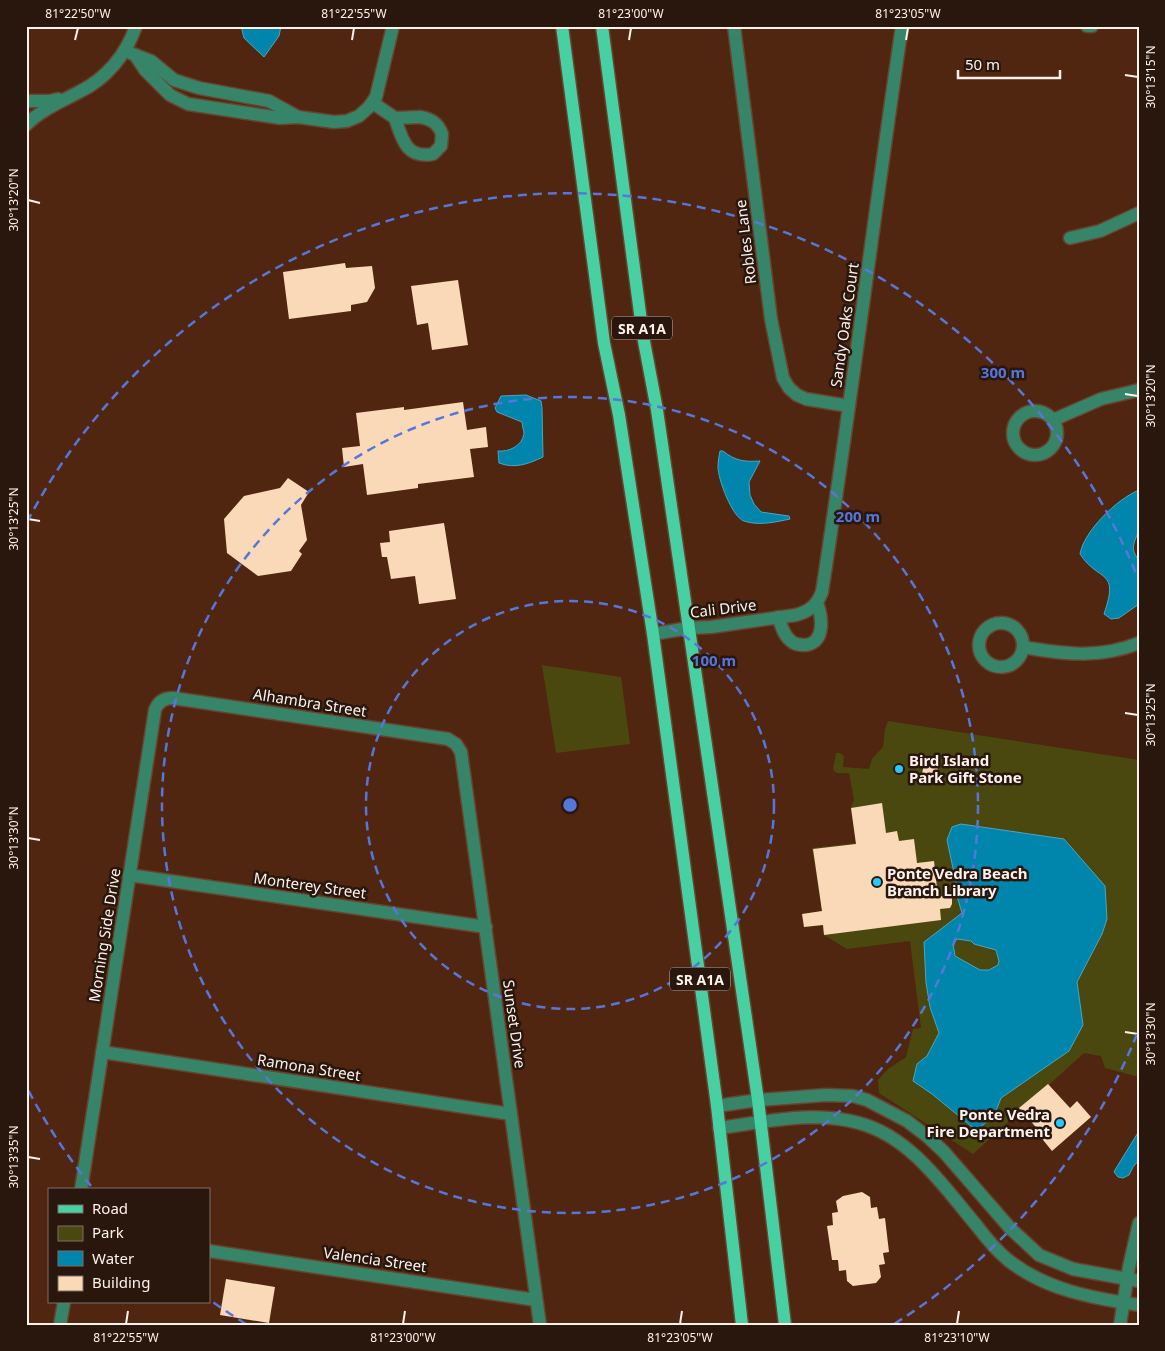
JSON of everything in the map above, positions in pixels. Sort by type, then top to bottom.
[{"type":"main road","name":"SR A1A","points":[[562,26],[604,343],[619,415],[653,634],[718,1106],[742,1325]]},
{"type":"main road","name":"SR A1A","points":[[602,26],[643,336],[657,410],[758,1100],[785,1325]]},
{"type":"street","points":[[26,125],[48,108],[87,88],[130,53],[131,39],[136,26]]},
{"type":"street","points":[[130,53],[170,95],[188,104],[280,118],[298,117],[334,122],[346,121],[359,116],[373,103],[376,97],[393,26]]},
{"type":"street","name":"Robles Lane","points":[[734,26],[771,319],[783,378],[789,388],[797,395],[806,399],[849,406]]},
{"type":"street","name":"Sandy Oaks Court","points":[[817,603],[822,592],[902,26]]},
{"type":"street","points":[[1087,26],[1092,26]]},
{"type":"street","points":[[130,53],[151,61],[174,80],[206,89],[269,101],[298,117]]},
{"type":"street","points":[[203,107],[206,89]]},
{"type":"street","points":[[26,101],[49,101],[70,96]]},
{"type":"street","points":[[373,103],[395,118]]},
{"type":"street","points":[[1070,238],[1100,231],[1139,213]]},
{"type":"street","points":[[1053,420],[1101,399],[1139,390]]},
{"type":"street","points":[[778,618],[790,640],[795,644],[809,644],[818,637],[820,632],[821,614],[817,603]]},
{"type":"street","name":"Cali Drive","points":[[653,634],[796,615],[805,612],[817,603]]},
{"type":"street","points":[[1023,648],[1086,655],[1113,652],[1139,643]]},
{"type":"street","name":"Alhambra Street","points":[[173,698],[442,738]]},
{"type":"street","name":"Morning Side Drive","points":[[82,1188],[154,710],[163,700],[173,698]]},
{"type":"street","name":"Sunset Drive","points":[[442,738],[456,744],[461,752],[540,1325]]},
{"type":"street","name":"Monterey Street","points":[[129,875],[486,928]]},
{"type":"street","name":"Ramona Street","points":[[102,1052],[511,1114]]},
{"type":"street","points":[[718,1106],[758,1100],[826,1095],[853,1096],[867,1100],[907,1121],[928,1137],[1010,1228],[1039,1255],[1073,1269],[1133,1280]]},
{"type":"street","points":[[719,1128],[815,1117],[837,1118],[860,1123],[903,1145],[923,1163],[1006,1259],[1028,1274],[1050,1285],[1076,1294],[1139,1305]]},
{"type":"street","points":[[946,1190],[964,1175]]},
{"type":"street","points":[[1120,1325],[1124,1303],[1133,1280],[1139,1223]]},
{"type":"street","name":"Valencia Street","points":[[210,1251],[536,1300]]},
{"type":"street","points":[[60,1325],[64,1304]]},
{"type":"green space","points":[[542,665],[621,677],[630,744],[556,753]]},
{"type":"green space","points":[[888,721],[1139,760],[1139,1077],[1105,1068],[1101,1056],[1084,1053],[973,1154],[879,1093],[878,1080],[888,1069],[906,1057],[913,1029],[921,1028],[910,941],[847,949],[824,935],[823,925],[804,927],[802,914],[822,911],[812,848],[856,843],[851,807],[854,800],[849,773],[837,773],[833,770],[836,753],[844,756],[843,767],[869,769],[872,759],[883,747]]},
{"type":"water","points":[[241,26],[281,26],[279,36],[264,57],[244,38]]},
{"type":"water","points":[[526,395],[541,401],[543,457],[521,465],[511,466],[499,463],[498,451],[518,445],[524,433],[522,422],[497,412],[495,408],[501,396]]},
{"type":"water","points":[[720,451],[740,460],[760,461],[749,482],[750,495],[754,504],[761,512],[789,516],[790,519],[761,523],[744,521],[739,518],[726,497],[720,480],[718,467]]},
{"type":"water","points":[[1139,490],[1139,526],[1133,547],[1139,560],[1139,604],[1119,618],[1111,619],[1104,614],[1110,589],[1108,582],[1080,554],[1088,536],[1103,517],[1130,494]]},
{"type":"water","points":[[961,824],[1064,839],[1105,886],[1107,919],[1102,934],[1077,982],[1083,1025],[1069,1051],[1001,1098],[994,1116],[978,1129],[971,1126],[913,1081],[917,1064],[927,1056],[939,1033],[930,1007],[926,983],[924,942],[962,913],[947,840],[952,827]],"holes":[[[957,939],[971,941],[974,944],[996,950],[999,961],[998,965],[989,970],[980,970],[955,956],[953,944]]]},
{"type":"water","points":[[1139,1131],[1139,1160],[1129,1175],[1123,1178],[1118,1177],[1114,1172]]},
{"type":"building","points":[[345,263],[346,268],[372,266],[375,288],[367,302],[351,305],[351,311],[289,319],[283,272]]},
{"type":"building","points":[[458,280],[468,345],[432,350],[428,323],[417,325],[411,286]]},
{"type":"building","points":[[463,402],[467,430],[486,427],[488,447],[470,449],[474,477],[418,484],[418,488],[367,495],[363,464],[344,467],[342,448],[360,446],[356,413],[404,407],[404,410]]},
{"type":"building","points":[[288,478],[309,492],[301,505],[307,540],[299,551],[302,554],[291,571],[258,576],[227,553],[224,519],[244,496],[280,488]]},
{"type":"building","points":[[444,523],[456,599],[419,604],[415,576],[391,579],[387,557],[382,557],[380,543],[390,542],[389,531]]},
{"type":"building","points":[[924,764],[938,767],[936,781],[921,779]]},
{"type":"building","name":"Ponte Vedra Beach Branch Library","points":[[882,803],[886,833],[897,831],[899,841],[914,839],[917,863],[934,861],[938,897],[948,895],[952,898],[950,908],[940,909],[941,920],[824,935],[823,925],[804,927],[802,914],[822,911],[813,849],[856,844],[851,808]]},
{"type":"building","points":[[1048,1084],[1070,1108],[1077,1101],[1091,1117],[1052,1151],[1039,1135],[1041,1133],[1019,1108]]},
{"type":"building","points":[[862,1192],[870,1197],[871,1208],[877,1207],[879,1219],[885,1218],[889,1252],[883,1253],[885,1264],[879,1265],[881,1277],[876,1283],[853,1286],[847,1281],[846,1270],[839,1271],[838,1260],[832,1260],[827,1226],[833,1225],[832,1213],[838,1212],[836,1201],[843,1196]]},
{"type":"building","points":[[226,1279],[275,1287],[269,1323],[220,1315]]},
{"type":"place","name":"Bird Island Park Gift Stone","points":[[899,769]]},
{"type":"place","name":"Ponte Vedra Beach Branch Library","points":[[877,882]]},
{"type":"place","name":"Ponte Vedra Fire Department","points":[[1060,1123]]}]
